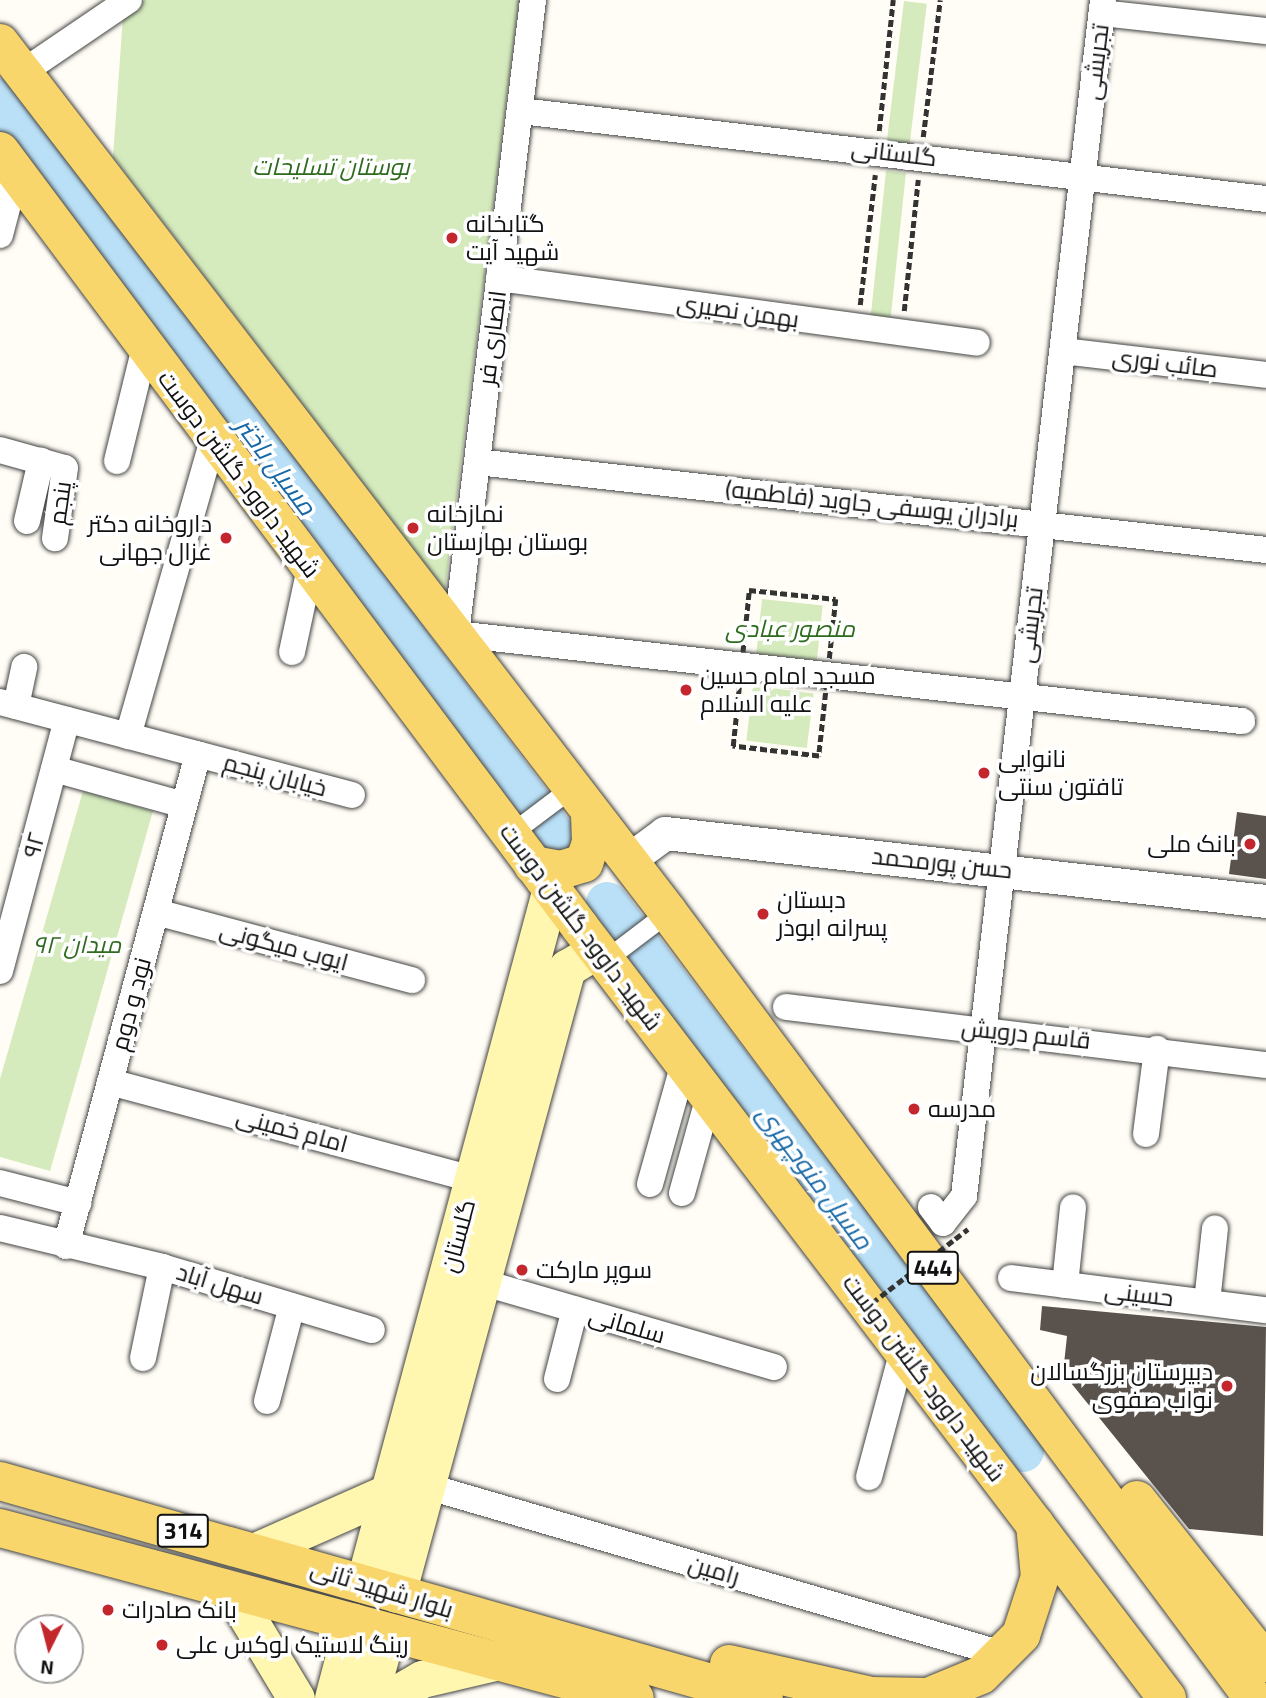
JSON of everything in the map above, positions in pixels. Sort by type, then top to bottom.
[{"type":"main road","name":"444","points":[[0,43],[668,912],[1253,1698]]},
{"type":"main road","name":"شهید داوود گلشن دوست","points":[[8,163],[542,876],[587,951],[684,1063],[1167,1698]]},
{"type":"main road","points":[[542,876],[584,863],[592,843],[580,800]]},
{"type":"main road","points":[[536,943],[587,951],[585,897],[598,881],[636,871]]},
{"type":"main road","name":"گلستان","points":[[381,1589],[389,1492],[536,943],[542,876]]},
{"type":"main road","name":"گلستان","points":[[381,1589],[426,1486],[481,1282],[587,951]]},
{"type":"main road","points":[[734,1002],[897,1197],[1265,1660]]},
{"type":"main road","name":"بلوار شهید ثانی","points":[[0,1481],[256,1550],[381,1589],[764,1698]]},
{"type":"main road","points":[[256,1550],[389,1492]]},
{"type":"main road","points":[[533,1633],[659,1649],[871,1696],[928,1698],[981,1675],[1021,1635],[1040,1577],[1035,1524]]},
{"type":"main road","name":"بلوار شهید ثانی","points":[[0,1528],[635,1698]]},
{"type":"main road","points":[[333,1698],[370,1627],[381,1589]]},
{"type":"main road","points":[[231,1590],[296,1698]]},
{"type":"main road","points":[[369,1698],[370,1627]]},
{"type":"main road","points":[[389,1698],[422,1679],[499,1661]]},
{"type":"street","points":[[23,72],[129,0]]},
{"type":"street","name":"انصاری فر","points":[[456,634],[533,0]]},
{"type":"street","points":[[1102,6],[1266,31]]},
{"type":"street","name":"تجریشی","points":[[931,1207],[943,1223],[964,1196],[1102,6]]},
{"type":"street","name":"گلستانی","points":[[521,111],[1266,200]]},
{"type":"street","points":[[0,235],[8,163]]},
{"type":"street","name":"بهمن نصیری","points":[[499,278],[977,343]]},
{"type":"street","points":[[117,461],[145,348]]},
{"type":"street","name":"صائب نوری","points":[[1063,351],[1266,375]]},
{"type":"street","points":[[128,736],[213,439]]},
{"type":"street","points":[[0,450],[53,465],[27,521]]},
{"type":"street","name":"برادران یوسفی جاوید (فاطمیه)","points":[[477,462],[1042,522],[1266,550]]},
{"type":"street","name":"پنجم","points":[[53,465],[55,538]]},
{"type":"street","points":[[292,652],[310,568]]},
{"type":"street","points":[[456,634],[1242,721]]},
{"type":"street","points":[[24,667],[8,704],[198,754]]},
{"type":"street","name":"۹۲","points":[[0,971],[12,880],[54,769],[67,720]]},
{"type":"street","name":"خیابان پنجم","points":[[198,754],[352,795]]},
{"type":"street","name":"نود و دوم","points":[[66,1246],[198,754]]},
{"type":"street","points":[[54,769],[184,805]]},
{"type":"street","points":[[510,834],[580,800]]},
{"type":"street","name":"حسن پورمحمد","points":[[636,871],[664,834],[1266,901]]},
{"type":"street","name":"ایوب میگونی","points":[[156,912],[412,981]]},
{"type":"street","points":[[587,951],[668,912]]},
{"type":"street","name":"قاسم درویش","points":[[786,1007],[1157,1049],[1266,1065]]},
{"type":"street","points":[[1146,1134],[1157,1049]]},
{"type":"street","points":[[650,1184],[684,1063]]},
{"type":"street","name":"امام خمینی","points":[[110,1082],[473,1179]]},
{"type":"street","points":[[682,1193],[709,1096]]},
{"type":"street","points":[[0,1183],[78,1203]]},
{"type":"street","points":[[1065,1285],[1073,1208]]},
{"type":"street","points":[[1207,1302],[1215,1228]]},
{"type":"street","name":"سهل آباد","points":[[1,1231],[162,1267],[372,1330]]},
{"type":"street","points":[[144,1358],[162,1267]]},
{"type":"street","name":"حسینی","points":[[1011,1278],[1266,1310]]},
{"type":"street","name":"سلمانی","points":[[481,1282],[774,1367]]},
{"type":"street","points":[[267,1401],[292,1306]]},
{"type":"street","points":[[557,1379],[575,1310]]},
{"type":"street","points":[[869,1477],[903,1350]]},
{"type":"street","name":"رامین","points":[[426,1486],[1002,1654]]},
{"type":"path","points":[[863,1309],[968,1229]]},
{"type":"green space","name":"بوستان تسلیحات","points":[[145,0],[519,0],[445,590],[113,157],[123,16]]},
{"type":"green space","points":[[904,1],[927,4],[909,151],[886,148]]},
{"type":"green space","points":[[886,171],[906,173],[891,317],[871,315]]},
{"type":"green space","name":"منصور عبادی","points":[[762,599],[823,605],[817,660],[756,654]]},
{"type":"green space","name":"منصور عبادی","points":[[753,686],[814,693],[807,748],[746,741]]},
{"type":"green space","name":"میدان ۹۲","points":[[83,791],[153,811],[50,1171],[0,1157],[0,1079]]},
{"type":"building","name":"بانک ملی","points":[[1237,812],[1266,816],[1266,879],[1229,874]]},
{"type":"building","points":[[1042,1306],[1266,1327],[1263,1536],[1189,1529],[1063,1373],[1067,1336],[1040,1330]]},
{"type":"waterway","name":"مسیل باختر","points":[[0,99],[553,833]]},
{"type":"waterway","name":"مسیل منوچهری","points":[[607,903],[1023,1451]]},
{"type":"place","name":"گتابخانه شهید آیت","points":[[452,238]]},
{"type":"place","name":"نمازخانه بوستان بهارستان","points":[[413,528]]},
{"type":"place","name":"داروخانه دکتر غزال جهانی","points":[[226,538]]},
{"type":"place","name":"مسجد امام حسین علیه السلام","points":[[686,690]]},
{"type":"place","name":"نانوایی تافتون سنتی","points":[[984,773]]},
{"type":"place","name":"بانک ملی","points":[[1250,844]]},
{"type":"place","name":"دبستان پسرانه ابوذر","points":[[763,914]]},
{"type":"place","name":"مدرسه","points":[[914,1109]]},
{"type":"place","name":"سوپر مارکت","points":[[522,1270]]},
{"type":"place","name":"دبیرستان بزرگسالان نواب صفوی","points":[[1227,1386]]},
{"type":"place","name":"بانک صادرات","points":[[108,1610]]},
{"type":"place","name":"رینگ لاستیک لوکس علی","points":[[162,1645]]}]
